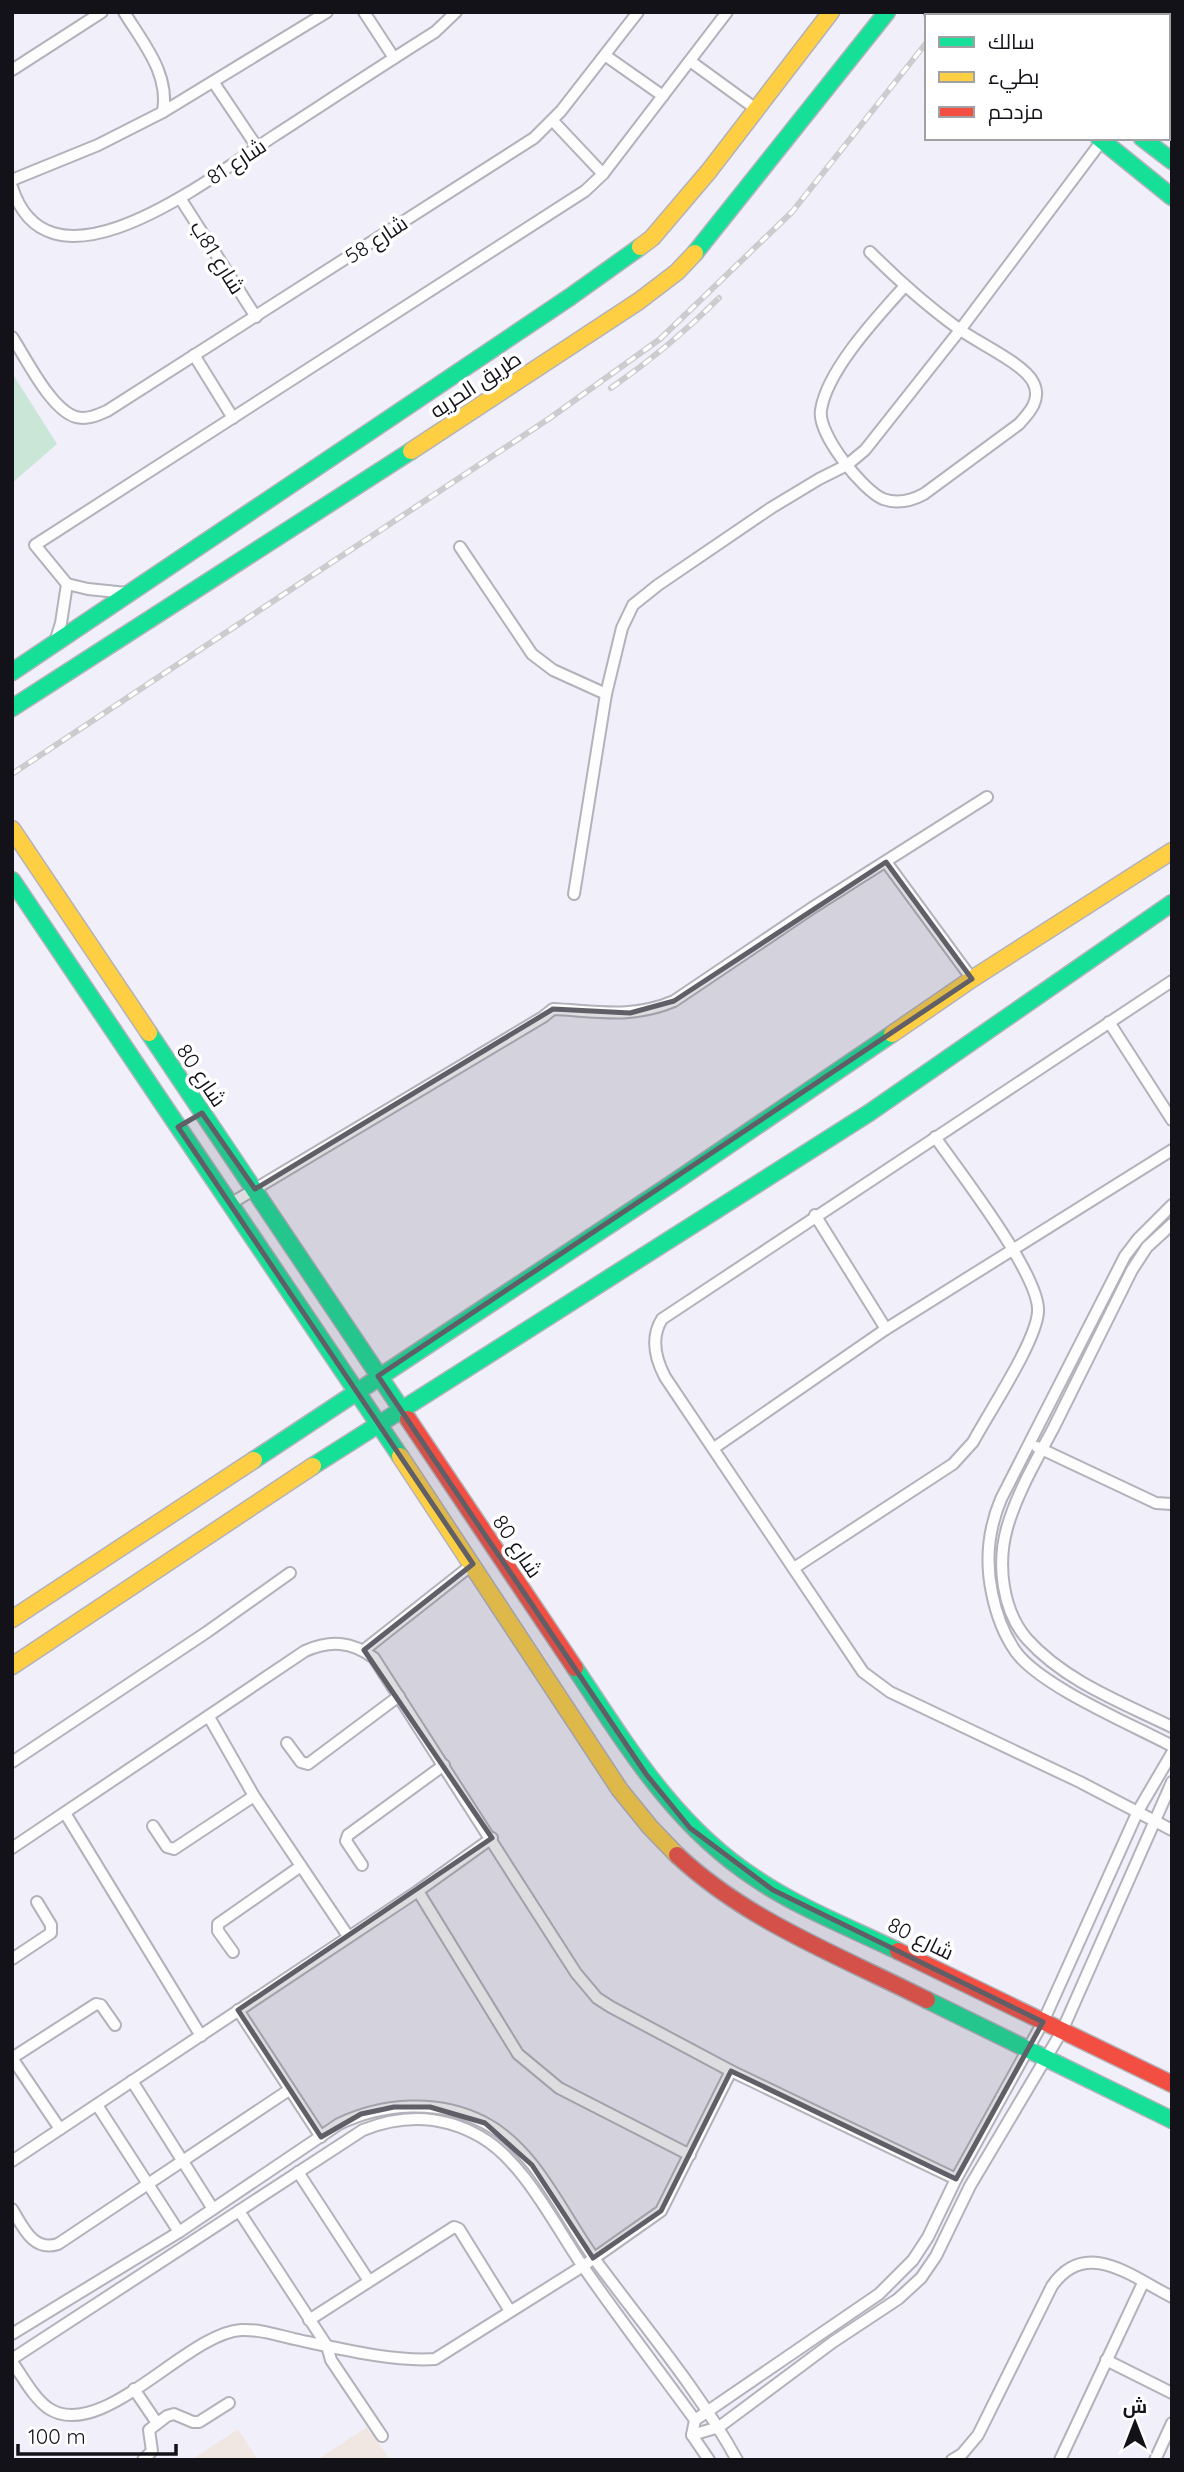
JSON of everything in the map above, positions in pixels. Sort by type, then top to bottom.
[{"type":"street","points":[[12,70],[102,12]]},
{"type":"street","points":[[124,12],[161,75],[165,99],[163,112]]},
{"type":"street","points":[[12,180],[98,145],[163,112],[327,12]]},
{"type":"street","points":[[364,12],[394,58]]},
{"type":"street","name":"شارع 81","points":[[12,187],[21,210],[31,222],[43,230],[58,234],[97,233],[121,227],[180,198],[435,32],[456,12]]},
{"type":"street","name":"شارع 58","points":[[12,337],[55,402],[77,418],[97,416],[107,411],[534,138],[552,121],[606,56],[638,12]]},
{"type":"street","points":[[131,593],[67,584],[35,545],[585,191],[603,174],[727,12]]},
{"type":"street","name":"طريق الحريه","points":[[12,672],[570,297],[652,238],[709,171],[831,12]]},
{"type":"street","name":"طريق الحريه","points":[[12,708],[503,391],[639,301],[677,272],[723,220],[887,12]]},
{"type":"street","points":[[606,56],[663,96]]},
{"type":"street","points":[[690,61],[757,109]]},
{"type":"street","points":[[214,83],[257,147]]},
{"type":"street","points":[[552,121],[603,174]]},
{"type":"street","points":[[574,894],[606,694],[622,628],[633,605],[771,508],[847,465],[865,450],[960,330],[1100,140]]},
{"type":"street","points":[[1102,140],[1172,197]]},
{"type":"street","points":[[1145,140],[1172,161]]},
{"type":"street","name":"شارع 81ب","points":[[180,198],[256,317]]},
{"type":"street","points":[[870,252],[904,287],[960,330],[1024,371],[1037,391],[1036,402],[1019,424],[924,494],[908,501],[882,499],[862,483],[847,465],[822,423],[820,411],[834,378],[861,335],[904,287]]},
{"type":"street","points":[[194,355],[233,418]]},
{"type":"street","points":[[460,547],[532,654],[553,670],[606,694]]},
{"type":"street","points":[[55,642],[67,584]]},
{"type":"street","points":[[230,1204],[553,1009],[630,1013],[652,1011],[674,1001],[812,908],[987,797]]},
{"type":"street","name":"شارع 80","points":[[12,829],[632,1754],[666,1802],[690,1828],[743,1872],[773,1890],[1172,2084]]},
{"type":"street","points":[[12,1619],[673,1183],[972,979],[1172,850]]},
{"type":"street","points":[[886,862],[972,979]]},
{"type":"street","points":[[12,880],[473,1564],[606,1769],[642,1820],[667,1848],[695,1873],[757,1915],[1172,2120]]},
{"type":"street","points":[[12,1666],[377,1424],[869,1112],[1172,903]]},
{"type":"street","points":[[1172,981],[662,1318],[654,1338],[656,1359],[665,1377],[852,1658],[875,1682],[890,1692],[1138,1811],[1172,1830]]},
{"type":"street","points":[[1109,1022],[1172,1120]]},
{"type":"street","points":[[178,1127],[202,1112]]},
{"type":"street","points":[[794,1568],[953,1464],[973,1441],[1023,1353],[1036,1323],[1036,1296],[1014,1250],[935,1137]]},
{"type":"street","points":[[714,1448],[886,1329],[1172,1150]]},
{"type":"street","points":[[1172,1205],[1145,1231],[1125,1256],[995,1514],[987,1550],[993,1601],[1003,1628],[1017,1653],[1049,1681],[1172,1746]]},
{"type":"street","points":[[815,1215],[886,1329]]},
{"type":"street","points":[[1172,1224],[1147,1247],[1132,1270],[1042,1449],[1007,1528],[1002,1568],[1004,1587],[1014,1620],[1026,1637],[1062,1671],[1172,1727]]},
{"type":"street","points":[[1029,1444],[1156,1503],[1172,1504]]},
{"type":"street","points":[[364,1650],[473,1564]]},
{"type":"street","points":[[12,1762],[207,1632],[290,1573]]},
{"type":"street","points":[[12,1848],[305,1651],[319,1645],[349,1644],[374,1658],[492,1838],[576,1973],[597,1997],[731,2071],[956,2179]]},
{"type":"street","points":[[288,1743],[301,1762],[308,1764],[399,1696]]},
{"type":"street","points":[[209,1717],[254,1796],[348,1936]]},
{"type":"street","points":[[709,2460],[692,2435],[695,2420],[879,2294],[898,2277],[928,2237],[956,2179],[1029,2050],[1138,1811],[1172,1753]]},
{"type":"street","points":[[606,1769],[632,1754]]},
{"type":"street","points":[[362,1866],[346,1841],[348,1835],[444,1765]]},
{"type":"street","points":[[692,2435],[719,2427],[833,2342],[898,2299],[921,2278],[936,2256],[970,2186],[1062,2031],[1172,1782]]},
{"type":"street","points":[[153,1826],[167,1847],[174,1849],[254,1796]]},
{"type":"street","points":[[65,1813],[201,2036]]},
{"type":"street","points":[[12,2161],[418,1891],[492,1838]]},
{"type":"street","points":[[233,1952],[218,1931],[218,1924],[301,1866]]},
{"type":"street","points":[[418,1891],[518,2054],[559,2088],[690,2155]]},
{"type":"street","points":[[12,1959],[51,1933],[51,1925],[37,1902]]},
{"type":"street","points":[[60,2129],[12,2058],[96,2004],[102,2005],[115,2025]]},
{"type":"street","points":[[239,2010],[321,2137]]},
{"type":"street","points":[[695,2420],[583,2266],[518,2169],[494,2146],[461,2128],[422,2118],[382,2122],[363,2130],[12,2361],[41,2402],[63,2415],[89,2414],[212,2340],[239,2330],[253,2330],[327,2346],[411,2359],[435,2358],[583,2266],[661,2211],[731,2071]]},
{"type":"street","points":[[132,2081],[214,2209]]},
{"type":"street","points":[[12,2209],[37,2244],[51,2247],[58,2244],[289,2090]]},
{"type":"street","points":[[97,2105],[179,2232]]},
{"type":"street","points":[[12,2334],[179,2232],[361,2113],[394,2107],[430,2107],[458,2112],[485,2123],[511,2143],[532,2165],[593,2258],[708,2410],[737,2460]]},
{"type":"street","points":[[298,2172],[369,2281]]},
{"type":"street","points":[[239,2211],[327,2346],[331,2360],[382,2436]]},
{"type":"street","points":[[309,2320],[454,2227],[459,2229],[510,2311]]},
{"type":"street","points":[[952,2460],[962,2454],[978,2435],[1052,2286],[1061,2274],[1073,2265],[1088,2261],[1103,2262],[1172,2297]]},
{"type":"street","points":[[1060,2460],[1143,2283]]},
{"type":"street","points":[[1106,2360],[1172,2393]]},
{"type":"street","points":[[134,2389],[157,2423]]},
{"type":"street","points":[[143,2460],[152,2451],[149,2430],[157,2423],[172,2414],[193,2423],[200,2423],[229,2403]]},
{"type":"street","points":[[1155,2460],[1172,2423]]},
{"type":"highlighted area","points":[[886,862],[972,979],[378,1376],[646,1774],[690,1828],[773,1890],[1043,2022],[956,2179],[731,2071],[661,2211],[593,2258],[532,2165],[485,2123],[430,2107],[394,2107],[361,2114],[321,2137],[238,2010],[492,1838],[364,1650],[473,1564],[178,1127],[202,1113],[255,1189],[553,1009],[630,1013],[674,1001]]},
{"type":"shaded area","points":[[367,2427],[390,2460],[317,2460]]},
{"type":"shaded area","points":[[238,2429],[258,2460],[191,2460]]},
{"type":"green space","points":[[12,373],[57,444],[12,483]]},
{"type":"railway","points":[[12,774],[550,418],[660,339],[792,212],[925,45]]},
{"type":"railway","points":[[611,388],[667,345],[719,298]]},
{"type":"traffic: fast","points":[[695,253],[887,12]]},
{"type":"traffic: fast","points":[[1101,140],[1172,197]]},
{"type":"traffic: fast","points":[[1145,140],[1172,161]]},
{"type":"traffic: fast","points":[[12,672],[570,297],[640,247]]},
{"type":"traffic: fast","points":[[12,708],[411,451]]},
{"type":"traffic: fast","points":[[12,880],[400,1456]]},
{"type":"traffic: fast","points":[[313,1466],[869,1113],[1172,903]]},
{"type":"traffic: fast","points":[[149,1033],[408,1419]]},
{"type":"traffic: fast","points":[[254,1460],[673,1183],[892,1034]]},
{"type":"traffic: fast","points":[[575,1668],[654,1783],[700,1834],[726,1857],[789,1899],[898,1951]]},
{"type":"traffic: fast","points":[[927,2000],[1172,2120]]},
{"type":"traffic: slow","points":[[640,247],[652,238],[709,171],[831,12]]},
{"type":"traffic: slow","points":[[411,451],[639,301],[677,272],[695,253]]},
{"type":"traffic: slow","points":[[12,829],[149,1033]]},
{"type":"traffic: slow","points":[[892,1034],[972,979],[1172,851]]},
{"type":"traffic: slow","points":[[400,1456],[620,1790],[677,1855]]},
{"type":"traffic: slow","points":[[12,1619],[254,1460]]},
{"type":"traffic: slow","points":[[12,1666],[313,1466]]},
{"type":"traffic: jam","points":[[408,1419],[575,1668]]},
{"type":"traffic: jam","points":[[677,1855],[704,1878],[764,1919],[927,2000]]},
{"type":"traffic: jam","points":[[898,1951],[1172,2084]]}]
